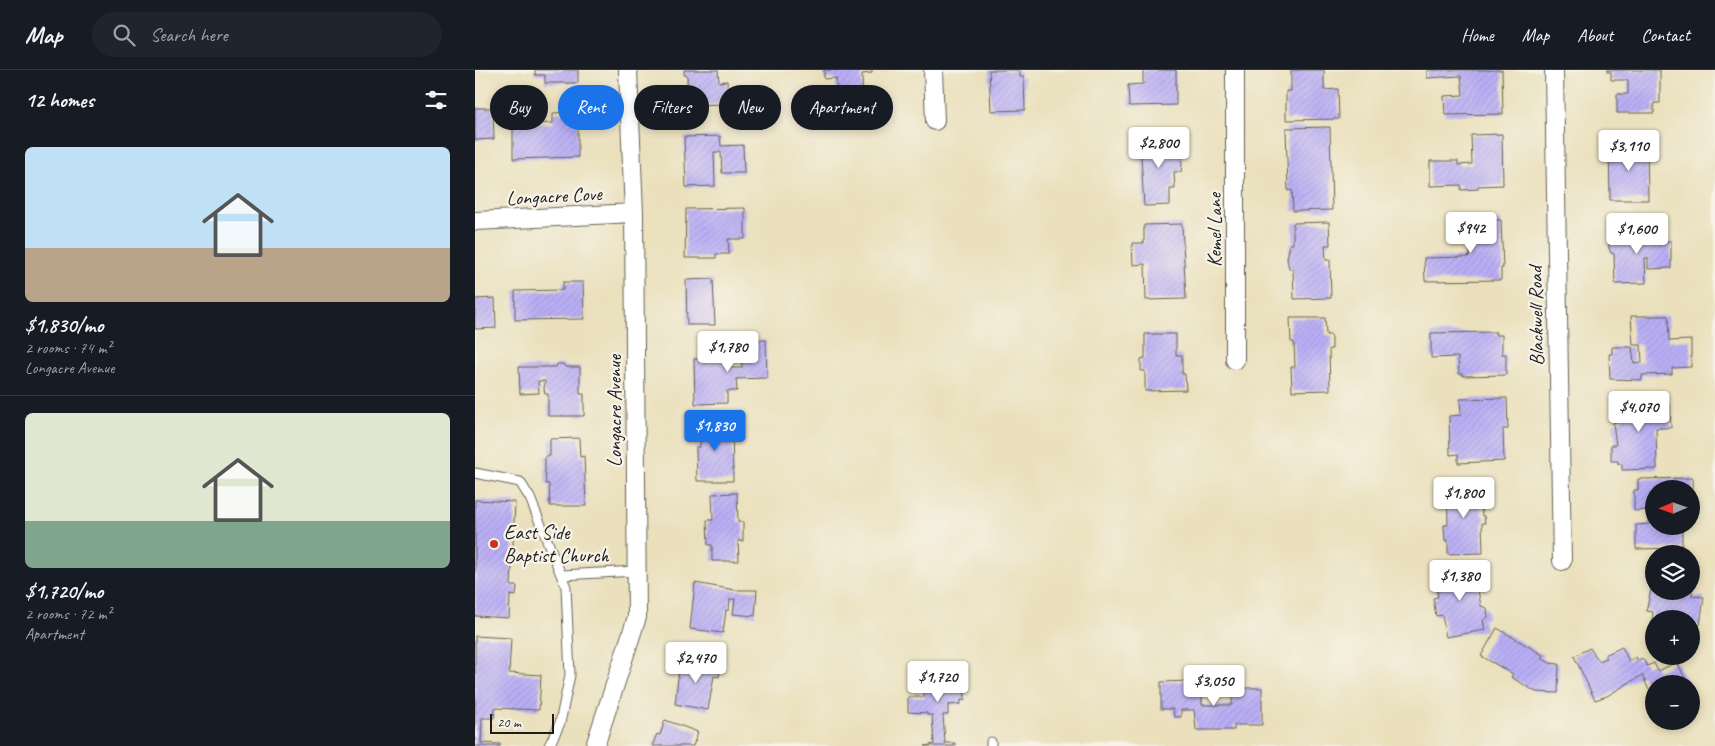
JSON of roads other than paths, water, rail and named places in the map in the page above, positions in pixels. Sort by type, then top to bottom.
[{"type":"street","name":"Longacre Avenue","points":[[595,746],[637,617],[635,213],[628,70]]},
{"type":"street","points":[[933,70],[935,121]]},
{"type":"street","name":"Kemel Lane","points":[[1235,70],[1235,360]]},
{"type":"street","name":"Blackwell Road","points":[[1554,70],[1562,561]]},
{"type":"street","name":"Longacre Cove","points":[[475,221],[635,213]]},
{"type":"lane","points":[[475,473],[519,482],[530,498],[566,587],[570,675],[560,723],[549,746]]},
{"type":"lane","points":[[562,575],[637,571]]},
{"type":"place","name":"East Side Baptist Church","points":[[494,544]]}]
